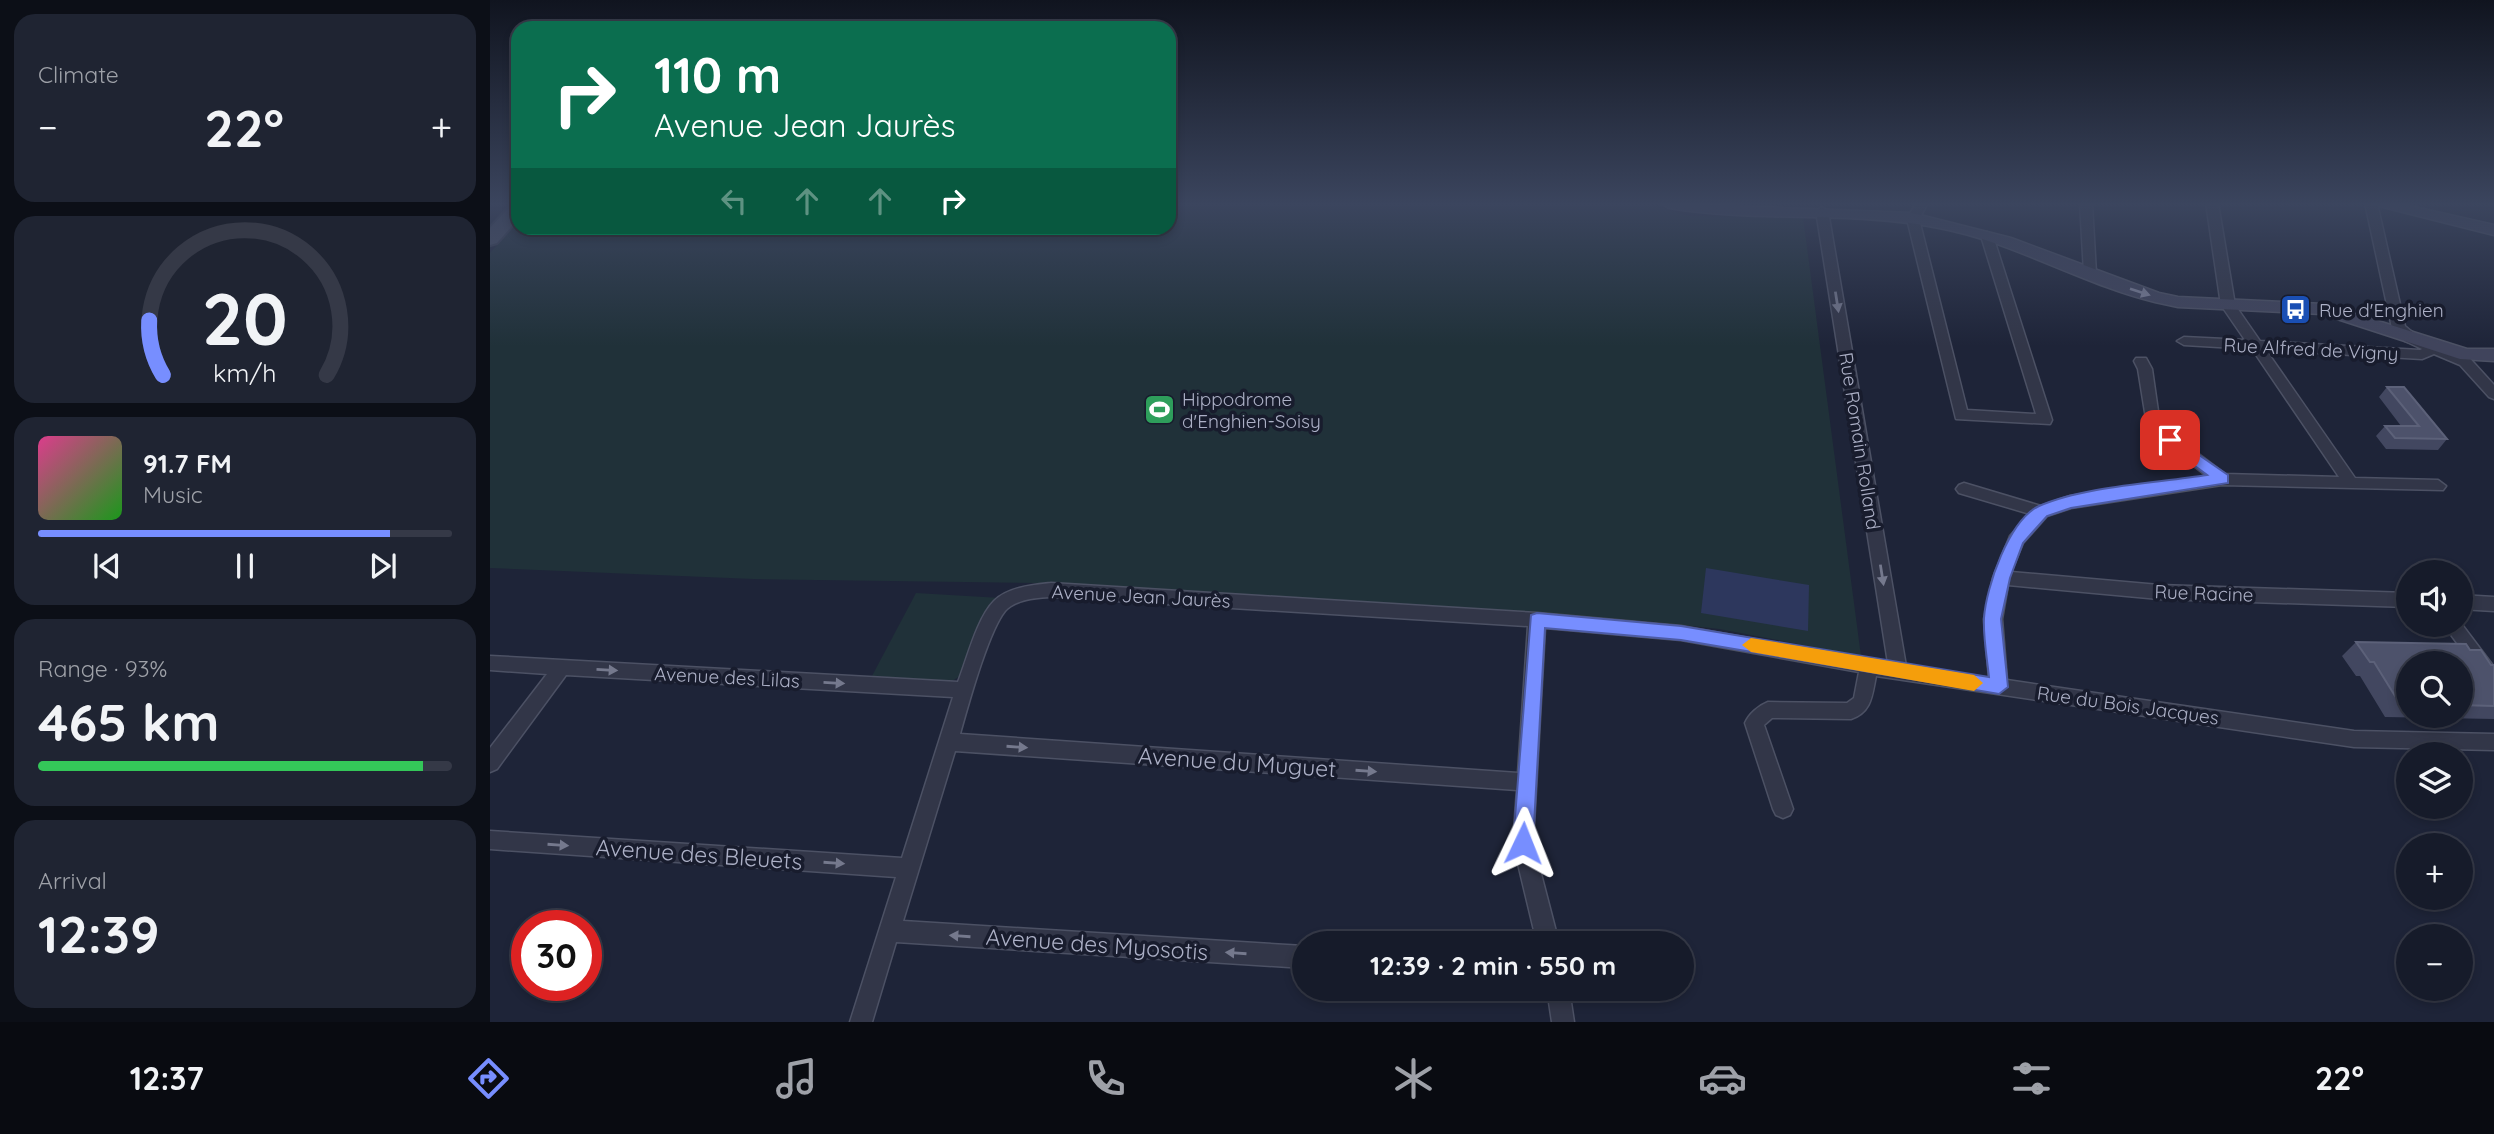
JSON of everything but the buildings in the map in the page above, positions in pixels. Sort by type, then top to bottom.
[{"type":"street","name":"Rue Romain Rolland","points":[[1829,251],[1898,672]]},
{"type":"street","points":[[1925,251],[1961,415],[2045,421],[1992,251]]},
{"type":"street","points":[[2028,251],[2155,297],[2310,308],[2369,322],[2391,325],[2398,322]]},
{"type":"street","points":[[2089,251],[2090,273]]},
{"type":"street","points":[[2220,251],[2228,304],[2350,482]]},
{"type":"street","points":[[2383,251],[2399,328],[2410,338]]},
{"type":"street","points":[[2369,322],[2446,352],[2494,355]]},
{"type":"street","name":"Rue Alfred de Vigny","points":[[2183,341],[2422,355],[2446,352]]},
{"type":"street","points":[[2446,352],[2494,394]]},
{"type":"street","points":[[2141,361],[2146,369],[2153,427],[2222,479]]},
{"type":"street","points":[[1999,687],[1993,619],[2001,578],[2016,540],[2042,512],[2070,502],[2222,479],[2438,485]]},
{"type":"street","points":[[1964,489],[2042,512]]},
{"type":"street","name":"Rue Racine","points":[[2001,578],[2159,592],[2396,600]]},
{"type":"street","name":"Avenue Jean Jaurès","points":[[861,1022],[964,690],[987,628],[1000,605],[1027,592],[1051,590],[1537,620],[1681,633]]},
{"type":"street","points":[[2473,603],[2494,604]]},
{"type":"street","points":[[1537,620],[1523,843],[1545,931]]},
{"type":"street","name":"Rue du Bois Jacques","points":[[1681,633],[1898,672],[2354,739],[2494,742]]},
{"type":"street","points":[[2462,637],[2494,681]]},
{"type":"street","name":"Avenue des Lilas","points":[[490,663],[964,690]]},
{"type":"street","points":[[1783,809],[1754,723],[1768,710],[1851,711],[1862,702],[1869,666]]},
{"type":"street","points":[[490,763],[562,667]]},
{"type":"street","name":"Avenue du Muguet","points":[[949,742],[1525,782]]},
{"type":"street","name":"Avenue des Bleuets","points":[[490,840],[908,868]]},
{"type":"street","name":"Avenue des Myosotis","points":[[890,931],[1292,956]]},
{"type":"street","points":[[1560,1001],[1563,1022]]},
{"type":"shaded area","name":"Hippodrome d'Enghien-Soisy","points":[[492,251],[1807,251],[1861,656],[1719,629],[1646,621],[1035,583],[753,579],[490,568]]},
{"type":"shaded area","points":[[916,593],[1001,598],[984,614],[962,675],[952,681],[872,676]]},
{"type":"water","points":[[1706,568],[1809,585],[1808,631],[1701,613]]},
{"type":"slow traffic","points":[[1751,645],[1974,683]]},
{"type":"place","name":"Rue d'Enghien","points":[[2296,310]]},
{"type":"place","name":"Hippodrome d'Enghien-Soisy","points":[[1159,410]]},
{"type":"route","points":[[1523,843],[1537,620],[1681,633],[1898,672],[1999,687],[1993,619],[2001,578],[2016,540],[2042,512],[2070,502],[2222,479],[2170,440]]}]
